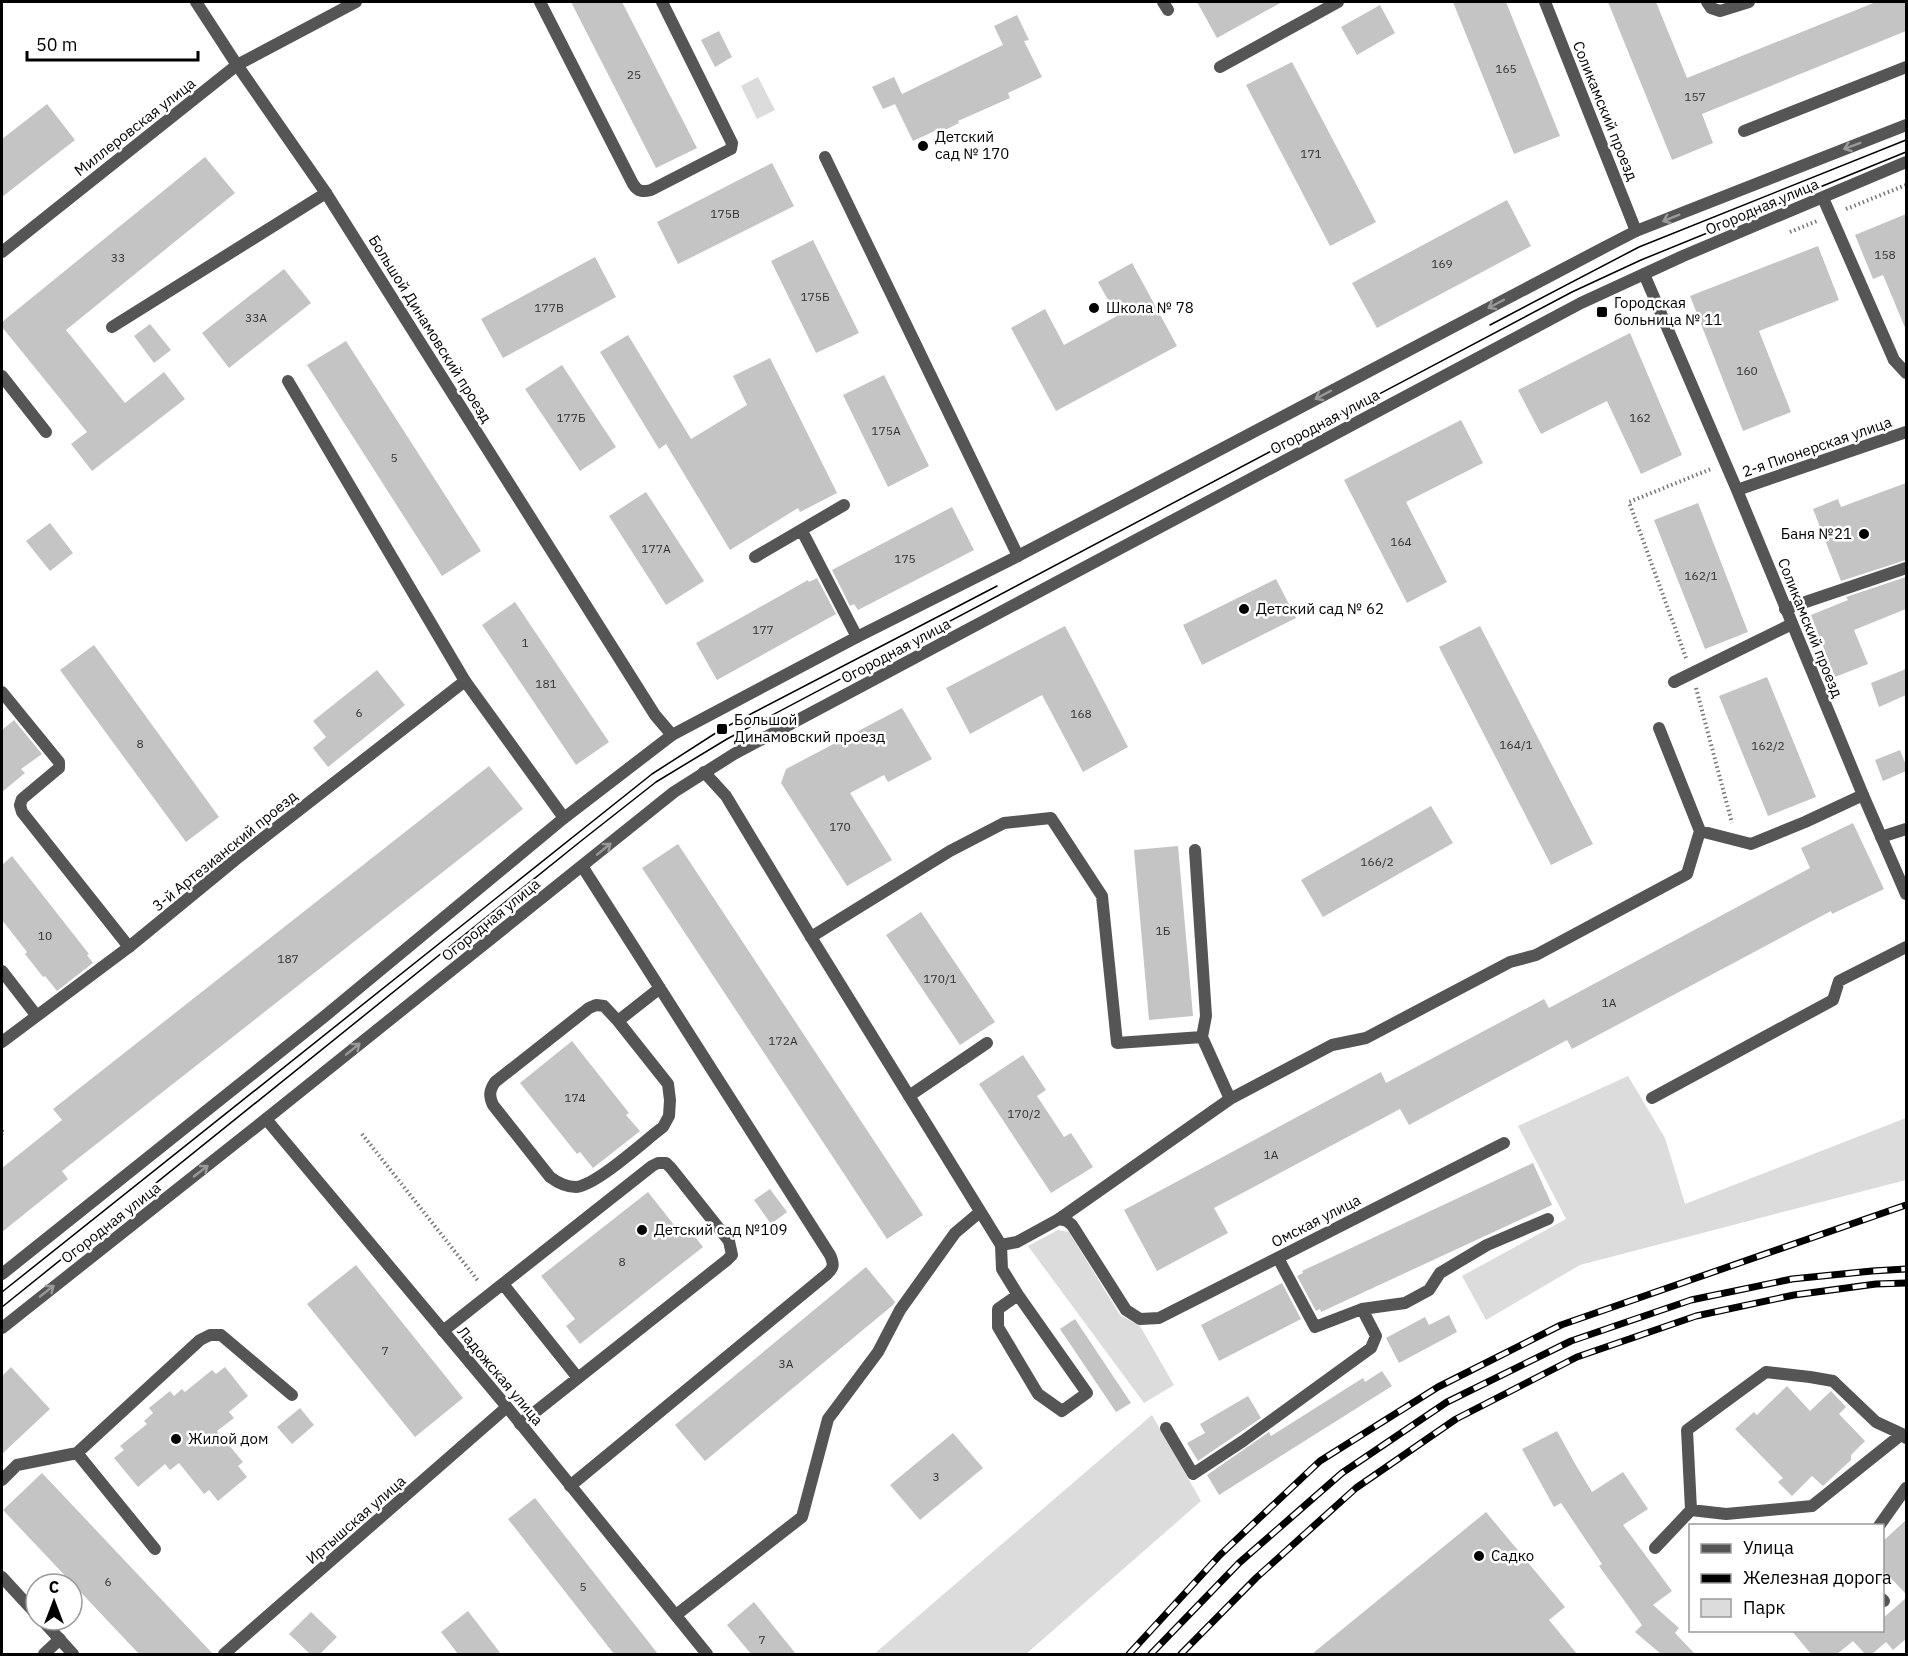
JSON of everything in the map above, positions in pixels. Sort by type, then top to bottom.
[{"type":"street","name":"Большой Динамовский проезд","points":[[196,2],[326,193],[655,715],[672,735]]},
{"type":"street","name":"Миллеровская улица","points":[[2,252],[237,65],[356,2]]},
{"type":"street","points":[[540,2],[633,184],[636,189],[643,192],[731,149],[732,143],[662,2]]},
{"type":"street","points":[[1220,67],[1338,2]]},
{"type":"street","name":"Соликамский проезд","points":[[1545,2],[1636,231]]},
{"type":"street","points":[[1707,2],[1711,8],[1720,11],[1749,2]]},
{"type":"street","points":[[1744,131],[1906,67]]},
{"type":"street","name":"Огородная улица","points":[[2,1274],[325,1016],[564,818],[672,735],[1636,231],[1906,125]]},
{"type":"street","points":[[825,157],[1018,556]]},
{"type":"street","name":"Огородная улица","points":[[2,1328],[674,792],[704,772],[1560,314],[1644,274],[1906,162]]},
{"type":"street","points":[[112,327],[326,193]]},
{"type":"street","points":[[1823,198],[1894,360],[1906,373]]},
{"type":"street","name":"Соликамский проезд","points":[[1644,274],[1906,894]]},
{"type":"street","points":[[2,376],[46,432]]},
{"type":"street","points":[[288,381],[465,681],[564,818]]},
{"type":"street","name":"2-я Пионерская улица","points":[[1737,490],[1906,432]]},
{"type":"street","points":[[754,557],[844,505]]},
{"type":"street","points":[[802,531],[857,637]]},
{"type":"street","points":[[1785,609],[1906,568]]},
{"type":"street","points":[[1674,681],[1792,624]]},
{"type":"street","name":"3-й Артезианский проезд","points":[[2,1042],[129,947],[235,860],[465,681]]},
{"type":"street","points":[[2,692],[59,762],[59,768],[22,799],[20,805],[22,812],[129,947]]},
{"type":"street","points":[[1002,1245],[1017,1242],[1059,1219],[1230,1099],[1332,1045],[1366,1038],[1510,962],[1536,955],[1687,874],[1700,831],[1659,728]]},
{"type":"street","points":[[704,772],[726,796],[1002,1245],[1002,1269],[1018,1295],[1087,1393],[1062,1410],[1038,1394],[998,1327],[998,1309],[1018,1295]]},
{"type":"street","points":[[1700,831],[1751,844],[1863,795]]},
{"type":"street","points":[[811,937],[950,851],[1004,823],[1051,818],[1102,896],[1117,1043],[1202,1037]]},
{"type":"street","points":[[1881,837],[1906,829]]},
{"type":"street","points":[[1195,849],[1206,1016],[1202,1037],[1230,1099]]},
{"type":"street","points":[[570,1486],[833,1269],[834,1263],[582,866]]},
{"type":"street","points":[[1652,1098],[1833,1000],[1839,981],[1906,947]]},
{"type":"street","points":[[2,971],[36,1015]]},
{"type":"street","points":[[618,1021],[660,988]]},
{"type":"street","points":[[596,1005],[604,1006],[618,1021],[668,1084],[669,1116],[663,1127],[592,1182],[577,1187],[561,1184],[550,1177],[493,1105],[490,1089],[495,1082],[589,1008],[596,1005]]},
{"type":"street","points":[[909,1096],[987,1043]]},
{"type":"street","name":"Ладожская улица","points":[[266,1119],[507,1407],[707,1654]]},
{"type":"street","name":"Омская улица","points":[[1059,1219],[1072,1225],[1126,1310],[1140,1319],[1158,1318],[1504,1143]]},
{"type":"street","points":[[443,1331],[652,1166],[666,1163],[671,1168],[729,1241],[732,1255],[520,1424]]},
{"type":"street","points":[[676,1615],[802,1516],[828,1419],[878,1352],[900,1310],[956,1233],[980,1212]]},
{"type":"street","points":[[1278,1258],[1315,1326],[1362,1309],[1405,1303],[1429,1290],[1440,1273],[1487,1245],[1548,1219]]},
{"type":"street","points":[[503,1284],[578,1378]]},
{"type":"street","points":[[1166,1428],[1193,1474],[1244,1441],[1371,1348],[1376,1336],[1362,1309]]},
{"type":"street","points":[[2,1480],[17,1465],[77,1453],[200,1340],[210,1335],[221,1335],[292,1395]]},
{"type":"street","points":[[1655,1548],[1691,1510],[1687,1430],[1766,1372],[1833,1381],[1876,1422],[1904,1436],[1812,1506],[1726,1514],[1691,1510]]},
{"type":"street","name":"Иртышская улица","points":[[224,1654],[507,1407]]},
{"type":"street","points":[[77,1453],[155,1549]]},
{"type":"street","points":[[1880,1524],[1906,1488]]},
{"type":"street","points":[[2,1578],[24,1601]]},
{"type":"street","points":[[53,1632],[73,1654]]},
{"type":"street","points":[[44,1654],[60,1639]]},
{"type":"path","points":[[1725,463],[1629,502],[1692,673],[1737,840]]},
{"type":"path","points":[[362,1134],[489,1294]]},
{"type":"green space","points":[[758,77],[775,110],[757,119],[741,86]]},
{"type":"green space","points":[[1628,1076],[1665,1138],[1685,1204],[1906,1118],[1906,1180],[1580,1265],[1486,1320],[1462,1276],[1566,1219],[1518,1126]]},
{"type":"green space","points":[[1058,1230],[1069,1232],[1120,1315],[1140,1326],[1174,1385],[1144,1403],[1028,1246]]},
{"type":"green space","points":[[1152,1415],[1201,1501],[1026,1654],[874,1654]]},
{"type":"building","points":[[571,2],[622,2],[697,148],[656,168]]},
{"type":"building","points":[[1197,2],[1282,2],[1217,38]]},
{"type":"building","points":[[1453,2],[1506,2],[1560,136],[1514,154]]},
{"type":"building","points":[[1608,2],[1656,2],[1687,78],[1876,2],[1906,2],[1906,31],[1702,114],[1713,143],[1672,160]]},
{"type":"building","points":[[1380,5],[1395,33],[1357,55],[1341,27]]},
{"type":"building","points":[[1017,15],[1029,40],[1024,41],[1042,77],[1008,93],[1010,98],[958,121],[959,123],[941,132],[939,129],[913,141],[895,104],[883,109],[872,87],[894,77],[902,94],[1003,45],[994,26]]},
{"type":"building","points":[[719,31],[732,57],[715,67],[701,40]]},
{"type":"building","points":[[1292,62],[1376,222],[1330,246],[1246,85]]},
{"type":"building","points":[[47,104],[75,140],[2,197],[2,139]]},
{"type":"building","points":[[205,157],[235,193],[66,330],[125,403],[164,372],[185,399],[92,471],[71,444],[87,432],[2,327],[2,322]]},
{"type":"building","points":[[772,163],[794,206],[678,264],[657,222]]},
{"type":"building","points":[[1507,200],[1531,246],[1377,328],[1352,283]]},
{"type":"building","points":[[1906,214],[1906,330],[1883,275],[1873,279],[1855,235]]},
{"type":"building","points":[[813,240],[859,333],[816,353],[771,261]]},
{"type":"building","points":[[1818,246],[1839,300],[1759,331],[1791,412],[1743,431],[1690,296]]},
{"type":"building","points":[[595,257],[616,297],[503,358],[481,319]]},
{"type":"building","points":[[1132,263],[1177,346],[1056,411],[1011,328],[1045,309],[1064,345],[1117,316],[1098,282]]},
{"type":"building","points":[[284,269],[311,303],[229,368],[202,333]]},
{"type":"building","points":[[150,324],[171,350],[154,363],[134,336]]},
{"type":"building","points":[[1630,333],[1682,455],[1641,474],[1607,401],[1541,434],[1518,390]]},
{"type":"building","points":[[628,335],[691,439],[747,405],[733,376],[770,358],[837,493],[800,512],[798,508],[730,550],[666,444],[659,449],[600,352]]},
{"type":"building","points":[[346,341],[481,551],[442,576],[307,365]]},
{"type":"building","points":[[562,365],[616,447],[580,471],[525,389]]},
{"type":"building","points":[[884,375],[929,466],[888,487],[843,395]]},
{"type":"building","points":[[1461,420],[1483,463],[1406,502],[1447,582],[1407,603],[1344,480]]},
{"type":"building","name":"Баня №21","points":[[1906,483],[1906,560],[1841,581],[1813,509],[1838,499],[1841,507]]},
{"type":"building","points":[[646,492],[704,581],[666,605],[609,516]]},
{"type":"building","points":[[1698,503],[1748,632],[1705,649],[1654,520]]},
{"type":"building","points":[[952,507],[974,550],[858,610],[854,604],[850,606],[832,570]]},
{"type":"building","points":[[50,523],[73,553],[50,571],[26,541]]},
{"type":"building","points":[[1906,577],[1906,609],[1854,630],[1868,664],[1835,677],[1811,615],[1848,600],[1846,597]]},
{"type":"building","points":[[817,578],[836,614],[717,680],[696,643],[808,580],[809,582]]},
{"type":"building","points":[[1276,579],[1296,618],[1202,665],[1183,625]]},
{"type":"building","points":[[515,602],[609,742],[576,765],[482,625]]},
{"type":"building","points":[[1065,626],[1128,747],[1083,772],[1042,695],[970,734],[946,688]]},
{"type":"building","points":[[1480,626],[1593,844],[1551,865],[1439,647]]},
{"type":"building","points":[[94,645],[219,817],[186,842],[60,670]]},
{"type":"building","points":[[1906,669],[1906,695],[1879,707],[1871,683]]},
{"type":"building","points":[[377,670],[405,705],[328,767],[313,748],[326,737],[313,721]]},
{"type":"building","points":[[1767,677],[1816,797],[1768,816],[1719,696]]},
{"type":"building","points":[[902,708],[932,759],[888,782],[884,775],[850,793],[892,860],[847,886],[781,783],[786,769]]},
{"type":"building","points":[[14,720],[42,754],[21,769],[25,773],[2,792],[2,730]]},
{"type":"building","points":[[1900,750],[1906,771],[1883,781],[1875,760]]},
{"type":"building","points":[[489,766],[523,809],[62,1171],[68,1179],[2,1232],[2,1168],[62,1120],[53,1109]]},
{"type":"building","points":[[1431,806],[1453,843],[1323,917],[1301,880]]},
{"type":"building","points":[[1853,823],[1884,889],[1832,914],[1831,911],[1572,1049],[1567,1040],[1409,1125],[1400,1109],[1214,1208],[1228,1233],[1157,1271],[1124,1210],[1381,1072],[1386,1083],[1544,999],[1549,1008],[1810,868],[1801,848]]},
{"type":"building","points":[[678,844],[923,1215],[887,1239],[642,868]]},
{"type":"building","points":[[1178,846],[1193,1016],[1149,1020],[1134,850]]},
{"type":"building","points":[[12,856],[89,954],[87,955],[93,963],[57,991],[25,954],[27,952],[2,920],[2,865]]},
{"type":"building","points":[[921,912],[995,1022],[960,1045],[886,935]]},
{"type":"building","points":[[572,1041],[629,1113],[626,1115],[640,1131],[593,1168],[580,1152],[577,1154],[520,1083]]},
{"type":"building","points":[[1023,1055],[1046,1090],[1037,1096],[1064,1137],[1071,1133],[1093,1167],[1051,1193],[979,1084]]},
{"type":"building","points":[[1533,1163],[1552,1205],[1321,1312],[1320,1309],[1316,1311],[1297,1276],[1303,1273],[1302,1271]]},
{"type":"building","points":[[770,1189],[787,1212],[771,1224],[754,1200]]},
{"type":"building","points":[[648,1192],[682,1235],[689,1229],[703,1247],[580,1344],[566,1326],[575,1319],[541,1276]]},
{"type":"building","points":[[356,1265],[463,1398],[415,1437],[307,1304]]},
{"type":"building","points":[[866,1267],[895,1302],[893,1305],[705,1461],[675,1425]]},
{"type":"building","points":[[1282,1283],[1301,1319],[1219,1361],[1201,1325]]},
{"type":"building","points":[[1449,1315],[1457,1332],[1399,1363],[1386,1338],[1425,1317],[1429,1325]]},
{"type":"building","points":[[1075,1319],[1131,1403],[1116,1412],[1060,1329]]},
{"type":"building","points":[[11,1367],[50,1409],[2,1454],[2,1376]]},
{"type":"building","name":"Жилой дом","points":[[225,1367],[248,1396],[229,1412],[234,1418],[217,1431],[243,1462],[238,1466],[247,1477],[218,1501],[209,1490],[204,1494],[179,1463],[170,1470],[165,1464],[138,1487],[114,1458],[124,1450],[120,1446],[147,1424],[144,1421],[153,1413],[149,1408],[170,1391],[174,1396],[182,1389],[185,1392],[212,1370],[216,1374]]},
{"type":"building","points":[[1382,1371],[1392,1386],[1219,1495],[1207,1475],[1269,1432],[1271,1436],[1363,1378],[1365,1382]]},
{"type":"building","points":[[1787,1386],[1810,1411],[1831,1391],[1846,1407],[1839,1414],[1865,1441],[1851,1455],[1851,1460],[1823,1486],[1812,1476],[1792,1496],[1778,1482],[1783,1478],[1735,1429],[1754,1412],[1757,1415]]},
{"type":"building","points":[[1248,1396],[1261,1418],[1198,1461],[1187,1443],[1205,1433],[1200,1424]]},
{"type":"building","points":[[300,1408],[314,1425],[292,1444],[277,1427]]},
{"type":"building","points":[[1557,1431],[1592,1492],[1623,1472],[1648,1509],[1623,1525],[1672,1591],[1653,1605],[1679,1628],[1675,1633],[1695,1654],[1661,1654],[1635,1632],[1642,1625],[1599,1566],[1602,1564],[1561,1503],[1554,1507],[1522,1449]]},
{"type":"building","points":[[953,1433],[983,1468],[920,1520],[890,1485]]},
{"type":"building","points":[[42,1473],[213,1654],[139,1654],[84,1596],[84,1572],[62,1572],[3,1510]]},
{"type":"building","points":[[535,1498],[658,1654],[614,1654],[508,1519]]},
{"type":"building","points":[[1486,1512],[1565,1607],[1549,1620],[1577,1654],[1312,1654]]},
{"type":"building","points":[[1906,1520],[1906,1594],[1884,1571],[1884,1540]]},
{"type":"building","points":[[1906,1598],[1906,1639],[1893,1650],[1886,1642],[1872,1654],[1865,1654],[1853,1641],[1837,1654],[1811,1654],[1793,1632],[1884,1632],[1884,1617]]},
{"type":"building","points":[[754,1602],[796,1654],[751,1654],[727,1625]]},
{"type":"building","points":[[468,1611],[501,1654],[458,1654],[441,1632]]},
{"type":"building","points":[[311,1612],[337,1637],[320,1654],[310,1654],[289,1634]]},
{"type":"tram line","points":[[1490,325],[1639,247],[1906,140]]},
{"type":"tram line","points":[[2,1307],[656,782],[727,739],[1572,292],[1641,260],[1906,152]]},
{"type":"tram line","points":[[2,1292],[652,774],[722,729],[997,586]]},
{"type":"railway","points":[[1129,1654],[1220,1555],[1320,1461],[1438,1387],[1561,1325],[1906,1205]]},
{"type":"railway","points":[[1151,1654],[1239,1563],[1342,1473],[1447,1402],[1571,1341],[1691,1300],[1792,1279],[1906,1269]]},
{"type":"railway","points":[[1181,1654],[1256,1578],[1356,1488],[1456,1419],[1577,1357],[1696,1316],[1794,1295],[1876,1284],[1906,1283]]},
{"type":"place","name":"Детский сад № 170","points":[[923,146]]},
{"type":"place","name":"Школа № 78","points":[[1094,308]]},
{"type":"place","name":"Городская больница № 11","points":[[1602,312]]},
{"type":"place","name":"Баня №21","points":[[1864,534]]},
{"type":"place","name":"Детский сад № 62","points":[[1244,609]]},
{"type":"place","name":"Большой Динамовский проезд","points":[[722,729]]},
{"type":"place","name":"Детский сад №109","points":[[642,1230]]},
{"type":"place","name":"Жилой дом","points":[[176,1439]]},
{"type":"place","name":"Садко","points":[[1479,1556]]}]
